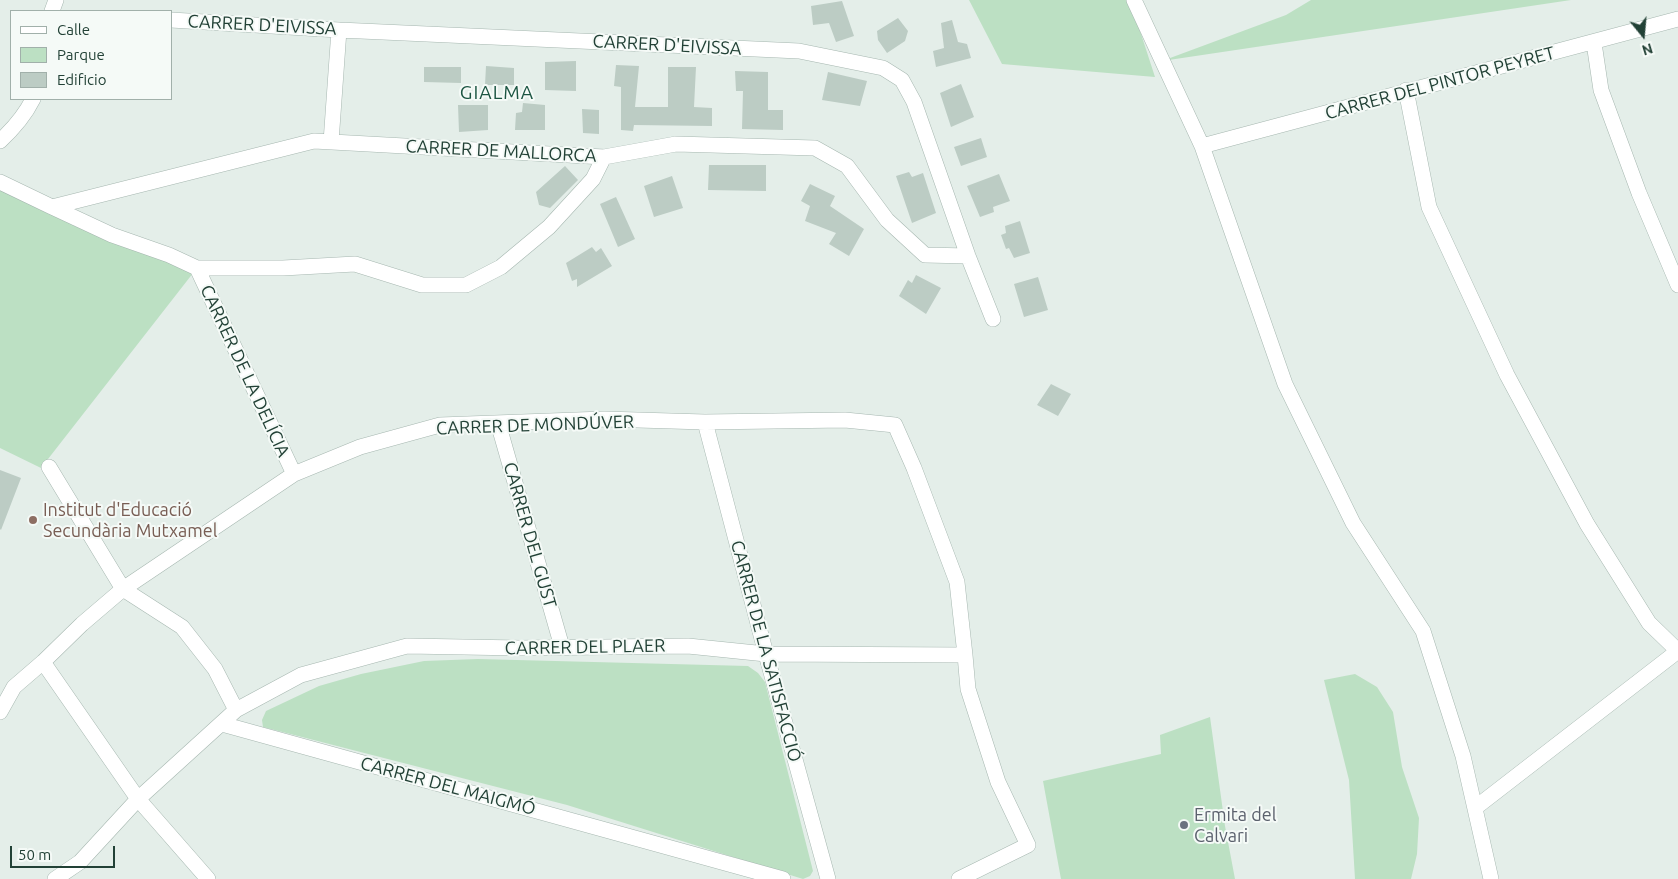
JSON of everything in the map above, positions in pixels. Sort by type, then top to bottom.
[{"type":"street","points":[[1134,0],[1202,146],[1285,384],[1352,524],[1423,631],[1463,756],[1491,879]]},
{"type":"street","name":"CARRER DEL PINTOR PEYRET","points":[[1202,146],[1406,90],[1678,19]]},
{"type":"street","name":"CARRER D'EIVISSA","points":[[172,20],[340,30],[799,51],[883,68],[902,80],[914,102],[968,256],[993,319]]},
{"type":"street","points":[[331,142],[340,30]]},
{"type":"street","points":[[1594,42],[1601,90],[1640,193],[1678,285]]},
{"type":"street","points":[[1406,90],[1429,207],[1507,376],[1587,524],[1649,623],[1678,651],[1475,808]]},
{"type":"street","points":[[0,141],[17,123],[32,100]]},
{"type":"street","name":"CARRER DE MALLORCA","points":[[52,208],[314,141],[604,157],[676,144],[815,148],[847,166],[887,220],[925,256],[968,256]]},
{"type":"street","points":[[0,182],[112,235],[169,255],[197,268],[283,268],[355,264],[422,285],[466,285],[501,267],[549,228],[594,179],[604,157]]},
{"type":"street","name":"CARRER DE LA DELÍCIA","points":[[197,268],[294,474]]},
{"type":"street","name":"CARRER DE MONDÚVER","points":[[0,712],[14,687],[123,589],[294,474],[360,447],[440,425],[604,420],[705,422],[846,420],[895,425],[914,468],[956,582],[966,655]]},
{"type":"street","name":"CARRER DE LA SATISFACCIÓ","points":[[705,422],[828,879]]},
{"type":"street","name":"CARRER DEL GUST","points":[[498,423],[562,647]]},
{"type":"street","points":[[49,468],[123,589],[182,627],[215,669],[236,710]]},
{"type":"street","name":"CARRER DEL PLAER","points":[[222,724],[236,710],[300,675],[407,646],[688,646],[766,654],[966,655]]},
{"type":"street","points":[[959,879],[1028,845],[998,782],[968,689],[966,655]]},
{"type":"street","points":[[43,662],[138,799],[208,879]]},
{"type":"street","points":[[55,879],[80,862],[138,799],[222,724]]},
{"type":"street","name":"CARRER DEL MAIGMÓ","points":[[222,724],[783,879]]},
{"type":"green space","points":[[969,0],[1130,0],[1155,77],[1002,64]]},
{"type":"green space","points":[[1311,0],[1571,0],[1162,61],[1286,15]]},
{"type":"green space","points":[[0,182],[197,268],[41,468],[0,448]]},
{"type":"green space","points":[[478,659],[748,666],[758,673],[765,682],[813,871],[810,876],[803,879],[567,805],[263,727],[262,720],[266,711],[319,686],[361,674],[424,661]]},
{"type":"green space","points":[[1355,674],[1377,687],[1393,712],[1402,767],[1419,818],[1417,854],[1411,879],[1355,879],[1349,780],[1324,680]]},
{"type":"green space","points":[[1210,717],[1225,826],[1235,879],[1061,879],[1043,781],[1161,754],[1160,735]]},
{"type":"building","points":[[842,1],[854,36],[836,42],[829,23],[813,25],[811,6]]},
{"type":"building","points":[[898,18],[908,31],[905,41],[887,53],[878,40],[877,31]]},
{"type":"building","points":[[952,20],[958,42],[967,44],[971,58],[936,67],[933,51],[944,48],[941,23]]},
{"type":"building","points":[[576,61],[576,91],[545,90],[545,62]]},
{"type":"building","points":[[616,65],[639,66],[635,107],[668,107],[668,67],[696,67],[694,107],[712,108],[712,126],[634,125],[633,131],[621,130],[621,87],[614,86]]},
{"type":"building","points":[[486,66],[514,68],[514,85],[485,85]]},
{"type":"building","points":[[424,67],[461,67],[461,83],[424,82]]},
{"type":"building","points":[[735,71],[768,72],[768,110],[783,110],[783,130],[742,129],[743,91],[736,91]]},
{"type":"building","points":[[828,72],[867,81],[860,106],[822,100]]},
{"type":"building","points":[[961,84],[974,117],[951,127],[940,93]]},
{"type":"building","points":[[523,103],[545,105],[545,130],[515,130],[516,113],[522,112]]},
{"type":"building","points":[[458,105],[488,105],[488,130],[459,132]]},
{"type":"building","points":[[582,109],[599,110],[599,134],[583,133]]},
{"type":"building","points":[[981,138],[987,157],[961,166],[954,147]]},
{"type":"building","points":[[709,165],[766,165],[766,191],[708,190]]},
{"type":"building","points":[[565,166],[578,180],[550,208],[539,205],[536,192]]},
{"type":"building","points":[[909,172],[912,177],[923,173],[936,213],[912,223],[896,176]]},
{"type":"building","points":[[999,174],[1010,201],[993,207],[994,212],[980,217],[967,186]]},
{"type":"building","points":[[672,176],[683,208],[654,217],[644,186]]},
{"type":"building","points":[[810,184],[835,196],[830,206],[864,229],[849,256],[829,244],[836,233],[805,221],[810,206],[801,201]]},
{"type":"building","points":[[616,197],[635,239],[618,247],[600,204]]},
{"type":"building","points":[[1020,221],[1030,253],[1014,258],[1009,248],[1006,249],[1001,235],[1006,233],[1005,226]]},
{"type":"building","points":[[592,247],[596,252],[601,248],[612,266],[577,287],[577,279],[572,281],[566,263]]},
{"type":"building","points":[[916,275],[941,288],[926,314],[899,296],[908,280],[912,283]]},
{"type":"building","points":[[1038,277],[1048,310],[1024,317],[1014,284]]},
{"type":"building","points":[[1051,384],[1071,394],[1058,416],[1037,405]]},
{"type":"building","points":[[0,470],[21,478],[1,530],[0,529]]},
{"type":"place","name":"Institut d'Educació Secundària Mutxamel","points":[[33,520]]},
{"type":"place","name":"Ermita del Calvari","points":[[1184,825]]},
{"type":"district","name":"GIALMA","points":[[497,93]]}]
